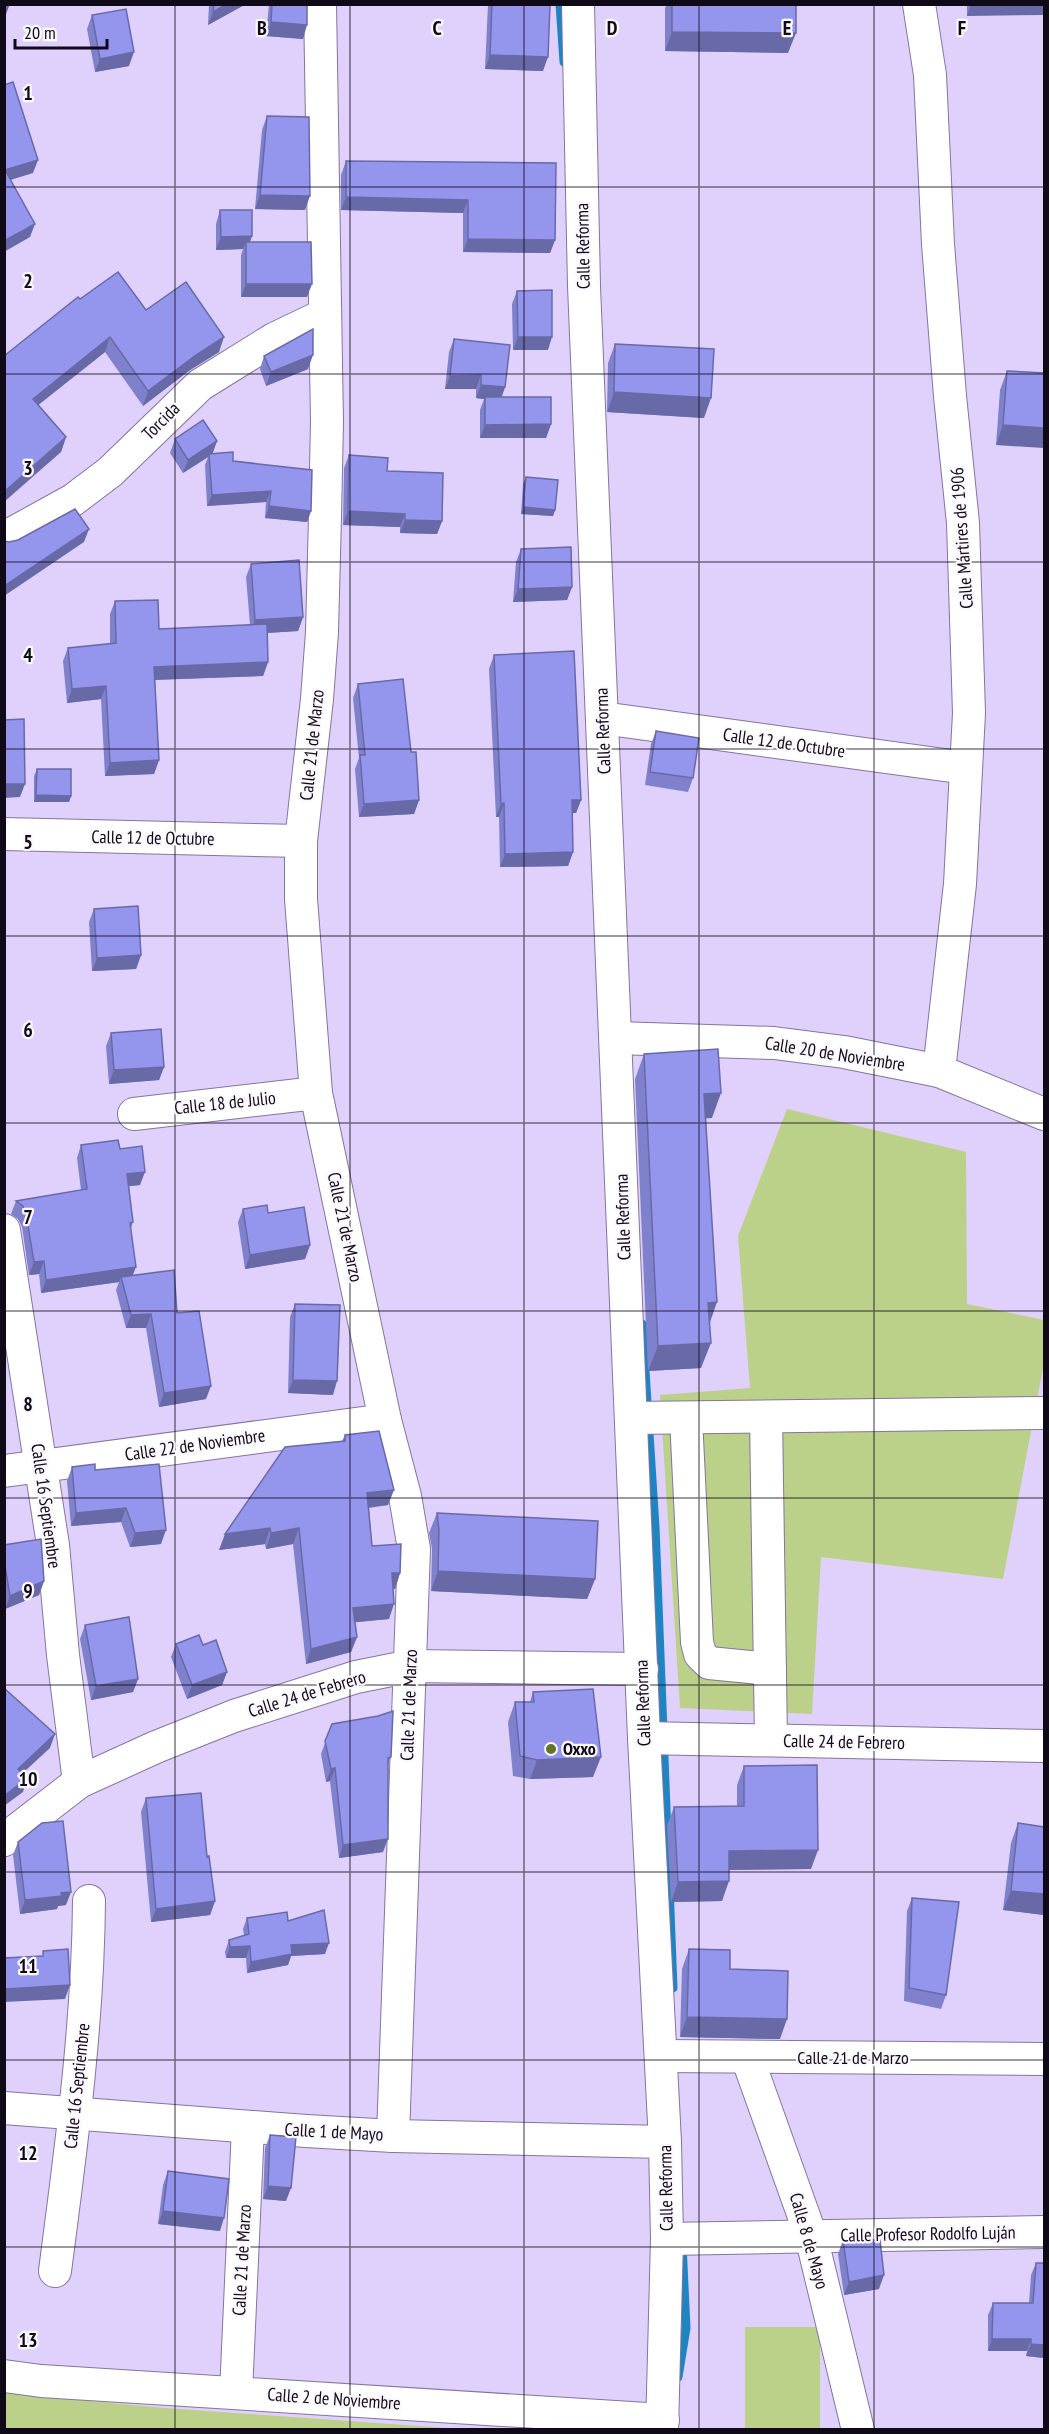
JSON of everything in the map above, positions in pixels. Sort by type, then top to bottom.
[{"type":"street","name":"Calle 21 de Marzo","points":[[320,4],[327,422],[322,632],[302,841],[301,899],[316,1093],[385,1420],[405,1496],[414,1549],[393,2136]]},
{"type":"street","name":"Calle Reforma","points":[[578,4],[584,286],[644,1738],[665,2142],[667,2239],[663,2425]]},
{"type":"street","name":"Calle Mártires de 1906","points":[[918,4],[930,75],[938,244],[963,523],[969,713],[960,884],[939,1071]]},
{"type":"street","name":"Torcida","points":[[4,538],[73,500],[110,472],[200,385],[274,339],[324,315]]},
{"type":"street","name":"Calle 12 de Octubre","points":[[602,718],[966,768]]},
{"type":"street","name":"Calle 12 de Octubre","points":[[4,834],[302,841]]},
{"type":"street","name":"Calle 20 de Noviembre","points":[[616,1038],[774,1043],[844,1052],[939,1071],[1044,1114]]},
{"type":"street","name":"Calle 18 de Julio","points":[[134,1114],[316,1093]]},
{"type":"street","name":"Calle 16 Septiembre","points":[[4,1230],[53,1545],[63,1655],[79,1782]]},
{"type":"street","points":[[631,1418],[1044,1413]]},
{"type":"street","points":[[766,1417],[771,1740]]},
{"type":"street","points":[[686,1418],[700,1654],[709,1663],[770,1669]]},
{"type":"street","name":"Calle 22 de Noviembre","points":[[4,1471],[385,1420]]},
{"type":"street","name":"Calle 24 de Febrero","points":[[4,1840],[79,1782],[156,1746],[234,1716],[356,1677],[411,1666],[642,1669]]},
{"type":"street","name":"Calle 24 de Febrero","points":[[644,1738],[1044,1746]]},
{"type":"street","name":"Calle 16 Septiembre","points":[[55,2271],[75,2112],[89,1955],[89,1901]]},
{"type":"street","name":"Calle 21 de Marzo","points":[[661,2056],[1043,2055]]},
{"type":"street","name":"Calle 8 de Mayo","points":[[747,2057],[811,2236],[858,2430]]},
{"type":"street","name":"Calle 1 de Mayo","points":[[4,2108],[393,2136],[665,2142]]},
{"type":"street","name":"Calle 21 de Marzo","points":[[236,2393],[248,2127]]},
{"type":"street","name":"Calle Profesor Rodolfo Luján","points":[[667,2239],[1044,2232]]},
{"type":"street","name":"Calle 2 de Noviembre","points":[[4,2376],[41,2381],[663,2425]]},
{"type":"green space","points":[[787,1109],[966,1152],[967,1304],[1044,1320],[1044,1363],[1003,1579],[821,1557],[812,1714],[680,1708],[660,1395],[750,1388],[738,1236]]},
{"type":"green space","points":[[745,2327],[820,2327],[820,2429],[745,2430]]},
{"type":"green space","points":[[4,2393],[165,2408],[461,2429],[5,2429]]},
{"type":"building","points":[[214,4],[227,4],[213,12]]},
{"type":"building","points":[[272,4],[307,4],[307,25],[271,22]]},
{"type":"building","points":[[492,4],[550,4],[548,57],[490,55]]},
{"type":"building","points":[[672,4],[796,4],[796,33],[672,32]]},
{"type":"building","points":[[126,9],[134,52],[100,59],[92,15]]},
{"type":"building","points":[[13,82],[38,160],[5,170],[35,224],[4,241],[4,85]]},
{"type":"building","points":[[267,116],[309,117],[310,196],[260,195]]},
{"type":"building","points":[[346,161],[556,163],[555,240],[468,239],[468,200],[346,197]]},
{"type":"building","points":[[220,210],[252,210],[252,236],[221,237]]},
{"type":"building","points":[[246,242],[311,242],[312,284],[246,284]]},
{"type":"building","points":[[118,272],[146,310],[186,282],[224,337],[148,391],[110,337],[33,399],[66,437],[4,492],[4,356],[78,297],[80,299]]},
{"type":"building","points":[[552,290],[552,337],[518,337],[517,291]]},
{"type":"building","points":[[313,329],[313,355],[271,372],[264,356]]},
{"type":"building","points":[[454,339],[510,345],[505,387],[481,385],[481,375],[450,376]]},
{"type":"building","points":[[615,344],[714,349],[711,398],[614,392]]},
{"type":"building","points":[[1007,371],[1044,373],[1044,428],[1003,425]]},
{"type":"building","points":[[485,397],[551,397],[551,424],[485,425]]},
{"type":"building","points":[[203,420],[217,441],[188,460],[175,439]]},
{"type":"building","points":[[233,452],[233,461],[312,470],[311,511],[269,506],[271,491],[212,495],[209,454]]},
{"type":"building","points":[[349,455],[388,458],[387,471],[443,473],[442,521],[405,520],[405,514],[348,511]]},
{"type":"building","points":[[526,477],[558,480],[555,510],[523,507]]},
{"type":"building","points":[[75,509],[89,529],[4,586],[4,541],[18,540]]},
{"type":"building","points":[[571,547],[572,587],[518,589],[521,549]]},
{"type":"building","points":[[299,560],[303,617],[255,620],[251,564]]},
{"type":"building","points":[[158,600],[159,629],[267,624],[268,662],[154,667],[159,760],[110,763],[106,686],[72,689],[68,648],[116,643],[115,601]]},
{"type":"building","points":[[574,651],[581,800],[572,800],[573,852],[505,854],[504,803],[501,804],[494,655]]},
{"type":"building","points":[[403,679],[411,752],[416,752],[419,800],[364,804],[360,755],[365,755],[358,684]]},
{"type":"building","points":[[24,719],[25,784],[4,784],[4,720]]},
{"type":"building","points":[[656,731],[699,738],[693,778],[650,772]]},
{"type":"building","points":[[37,769],[71,769],[71,796],[36,795]]},
{"type":"building","points":[[138,906],[141,955],[97,958],[94,909]]},
{"type":"building","points":[[161,1029],[164,1067],[114,1070],[111,1033]]},
{"type":"building","points":[[718,1049],[721,1093],[704,1094],[717,1302],[708,1303],[711,1343],[658,1346],[644,1054]]},
{"type":"building","points":[[118,1140],[120,1149],[142,1146],[145,1172],[127,1174],[136,1267],[46,1280],[44,1261],[34,1262],[26,1214],[23,1206],[16,1201],[87,1189],[81,1145]]},
{"type":"building","points":[[267,1205],[268,1213],[304,1207],[310,1245],[250,1255],[243,1209]]},
{"type":"building","points":[[174,1270],[177,1313],[199,1311],[211,1386],[164,1393],[151,1314],[131,1315],[121,1277]]},
{"type":"building","points":[[295,1304],[340,1305],[337,1381],[293,1380]]},
{"type":"building","points":[[379,1431],[394,1490],[367,1493],[372,1546],[401,1544],[400,1573],[392,1573],[394,1604],[353,1608],[357,1637],[311,1649],[299,1528],[271,1533],[270,1528],[225,1534],[285,1447],[345,1441],[345,1435]]},
{"type":"building","points":[[95,1464],[95,1470],[159,1464],[166,1530],[135,1533],[126,1508],[76,1513],[72,1467]]},
{"type":"building","points":[[437,1513],[598,1521],[595,1579],[438,1571]]},
{"type":"building","points":[[41,1539],[44,1581],[10,1596],[4,1545]]},
{"type":"building","points":[[129,1617],[138,1679],[96,1686],[85,1625]]},
{"type":"building","points":[[199,1635],[203,1645],[216,1640],[227,1672],[192,1685],[176,1644]]},
{"type":"building","points":[[4,1688],[55,1734],[18,1769],[27,1778],[4,1796]]},
{"type":"building","name":"Oxxo","points":[[593,1689],[601,1757],[537,1760],[520,1756],[515,1702],[534,1702],[533,1692]]},
{"type":"building","points":[[393,1711],[391,1757],[388,1758],[388,1839],[343,1845],[335,1768],[331,1769],[325,1741],[332,1724]]},
{"type":"building","points":[[817,1765],[818,1850],[729,1851],[729,1881],[678,1882],[674,1807],[744,1806],[744,1766]]},
{"type":"building","points":[[201,1793],[207,1857],[209,1856],[215,1901],[156,1909],[146,1798]]},
{"type":"building","points":[[63,1821],[71,1892],[61,1893],[62,1896],[25,1900],[18,1842],[42,1823]]},
{"type":"building","points":[[1018,1823],[1044,1827],[1044,1894],[1011,1891]]},
{"type":"building","points":[[912,1898],[959,1902],[946,1995],[909,1988]]},
{"type":"building","points":[[324,1910],[329,1943],[291,1945],[292,1954],[251,1962],[250,1946],[230,1947],[229,1940],[249,1934],[247,1918],[287,1912],[288,1921]]},
{"type":"building","points":[[68,1949],[70,1985],[5,1989],[4,1958],[43,1956],[43,1951]]},
{"type":"building","points":[[689,1949],[730,1950],[730,1969],[788,1971],[787,2019],[687,2017]]},
{"type":"building","points":[[270,2135],[296,2137],[291,2188],[268,2186]]},
{"type":"building","points":[[168,2171],[229,2179],[224,2218],[163,2211]]},
{"type":"building","points":[[843,2240],[880,2240],[884,2275],[849,2282]]},
{"type":"building","points":[[1036,2263],[1044,2263],[1044,2345],[1031,2344],[1031,2339],[992,2339],[993,2303],[1033,2303]]},
{"type":"waterway","points":[[560,4],[564,62]]},
{"type":"waterway","points":[[642,1324],[655,1527],[673,1988]]},
{"type":"waterway","points":[[678,2377],[686,2328],[682,2244]]},
{"type":"place","name":"Oxxo","points":[[551,1749]]}]
